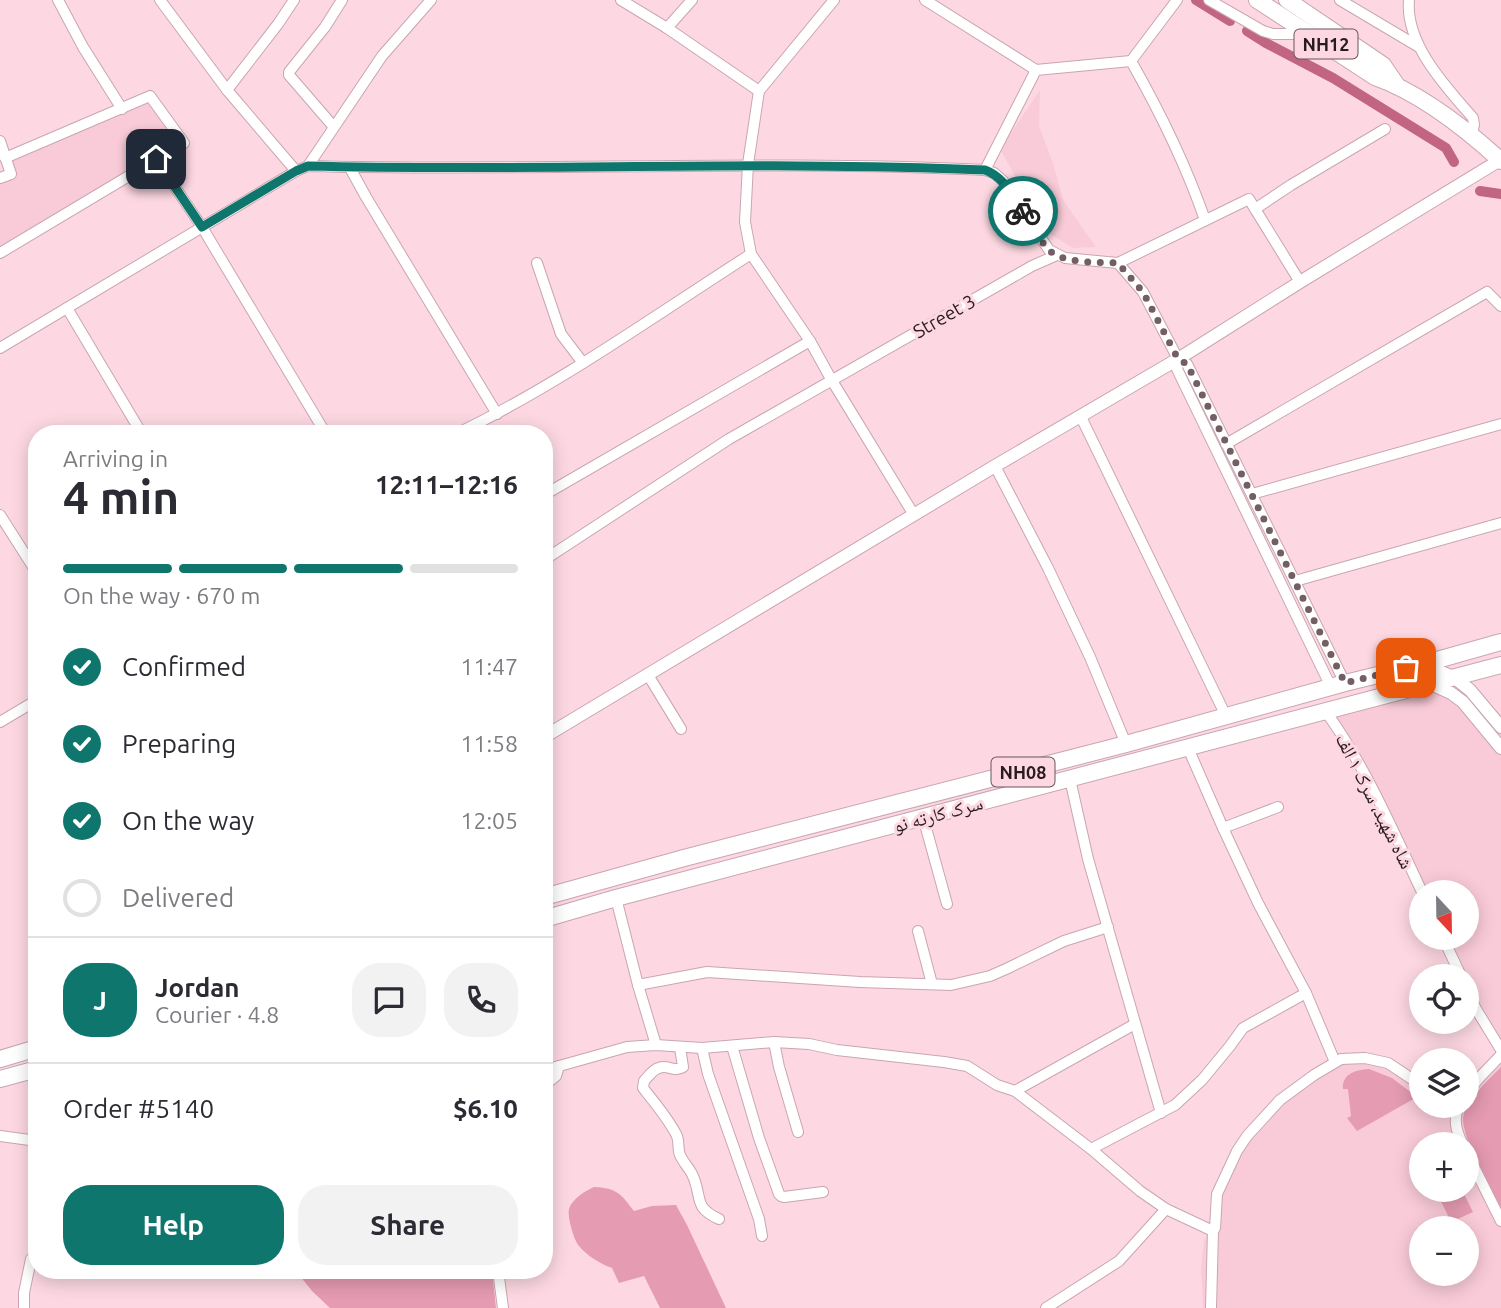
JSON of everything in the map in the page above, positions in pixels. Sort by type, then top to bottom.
[{"type":"highway","name":"NH12","points":[[1257,0],[1375,77],[1396,84],[1472,134],[1501,160]]},
{"type":"highway","name":"NH12","points":[[1287,0],[1383,65],[1396,84]]},
{"type":"highway","name":"سرک کارته نو","points":[[553,894],[1501,642]]},
{"type":"highway","name":"سرک کارته نو","points":[[553,916],[1501,665]]},
{"type":"highway","points":[[7,1057],[28,1049]]},
{"type":"highway","points":[[0,1079],[28,1071]]},
{"type":"main road","points":[[553,732],[1178,359],[1501,160]]},
{"type":"main road","points":[[1423,664],[1455,678],[1470,690],[1501,727]]},
{"type":"main road","points":[[1406,668],[1463,702],[1501,748]]},
{"type":"street","points":[[58,0],[83,47],[122,109]]},
{"type":"street","points":[[160,0],[227,90],[296,171]]},
{"type":"street","points":[[227,90],[294,0]]},
{"type":"street","points":[[334,126],[289,72],[325,27],[342,0]]},
{"type":"street","points":[[308,166],[382,56],[431,0]]},
{"type":"street","points":[[621,0],[759,91]]},
{"type":"street","points":[[667,28],[692,0]]},
{"type":"street","points":[[834,0],[759,91],[748,164],[745,222],[751,254],[810,341],[914,515]]},
{"type":"street","points":[[925,0],[1036,70],[1132,61],[1176,2]]},
{"type":"street","points":[[1209,0],[1263,31],[1273,34],[1312,34]]},
{"type":"street","points":[[1340,0],[1419,47]]},
{"type":"street","points":[[1407,2],[1419,47],[1430,65],[1473,118],[1472,134]]},
{"type":"street","points":[[1132,61],[1175,145],[1205,220]]},
{"type":"street","points":[[985,170],[1036,70]]},
{"type":"street","points":[[0,253],[184,144],[150,96],[5,159]]},
{"type":"street","points":[[1255,209],[1385,129]]},
{"type":"street","points":[[0,141],[11,174],[0,178]]},
{"type":"street","points":[[156,159],[202,227],[321,425]]},
{"type":"street","points":[[0,348],[308,166],[748,164],[985,170],[994,173],[1003,181],[1049,250],[1057,256],[1118,263],[1249,199],[1300,282]]},
{"type":"street","points":[[350,167],[496,414]]},
{"type":"street","points":[[474,425],[583,363],[751,254]]},
{"type":"street","name":"Street 3","points":[[553,554],[729,439],[1032,266],[1057,256]]},
{"type":"street","points":[[537,263],[561,334],[583,363]]},
{"type":"street","points":[[1118,263],[1143,292],[1178,359],[1177,369],[1338,685]]},
{"type":"street","points":[[1226,444],[1487,292],[1501,306]]},
{"type":"street","points":[[67,308],[137,425]]},
{"type":"street","points":[[553,490],[810,341]]},
{"type":"street","points":[[1178,359],[1187,364],[1295,580],[1338,685]]},
{"type":"street","points":[[1082,416],[1226,716]]},
{"type":"street","points":[[1251,494],[1501,424]]},
{"type":"street","points":[[995,466],[1090,657],[1126,744]]},
{"type":"street","points":[[2,521],[28,560]]},
{"type":"street","points":[[1295,580],[1501,523]]},
{"type":"street","points":[[648,675],[681,729]]},
{"type":"street","points":[[1,719],[28,705]]},
{"type":"street","name":"شاه شهید، سرک ۱ الف","points":[[1326,712],[1346,738],[1416,880]]},
{"type":"street","points":[[1188,748],[1258,903],[1306,993],[1335,1062]]},
{"type":"street","points":[[1070,779],[1088,859],[1161,1113]]},
{"type":"street","points":[[1223,828],[1278,807]]},
{"type":"street","points":[[923,817],[947,904]]},
{"type":"street","points":[[617,898],[656,1045]]},
{"type":"street","points":[[638,985],[707,972],[951,985],[990,976],[1064,940],[1108,927]]},
{"type":"street","points":[[918,931],[932,984]]},
{"type":"street","points":[[1091,1149],[1175,1105],[1202,1080],[1243,1028],[1306,993]]},
{"type":"street","points":[[1479,1014],[1501,1052],[1479,1078]]},
{"type":"street","points":[[1015,1091],[1135,1024]]},
{"type":"street","points":[[553,1068],[627,1047],[656,1045],[702,1048],[774,1042],[809,1044],[836,1050],[967,1066],[998,1085],[1015,1091],[1166,1209],[1213,1231]]},
{"type":"street","points":[[774,1042],[798,1132]]},
{"type":"street","points":[[732,1046],[759,1138],[779,1194],[784,1197],[823,1192]]},
{"type":"street","points":[[680,1047],[684,1067],[678,1070],[666,1067],[656,1069],[644,1081],[643,1088],[676,1134],[679,1152],[693,1176],[702,1208],[719,1219]]},
{"type":"street","points":[[702,1048],[708,1074],[759,1219],[762,1236]]},
{"type":"street","points":[[1211,1308],[1217,1194],[1242,1144],[1280,1100],[1314,1074],[1341,1059],[1365,1058],[1388,1063],[1409,1077]]},
{"type":"street","points":[[553,1078],[559,1066]]},
{"type":"street","points":[[0,1136],[28,1139]]},
{"type":"street","points":[[1479,1177],[1501,1221]]},
{"type":"street","points":[[1046,1308],[1119,1261],[1166,1209]]},
{"type":"street","points":[[23,1308],[28,1274]]},
{"type":"street","points":[[499,1279],[503,1308]]},
{"type":"shaded area","points":[[1040,90],[1039,126],[1063,200],[1096,247],[1073,248],[1045,231],[1000,149]]},
{"type":"shaded area","points":[[149,101],[175,144],[0,250],[0,180],[14,175],[8,158]]},
{"type":"shaded area","points":[[1455,678],[1501,727],[1501,1050],[1479,1011],[1479,964],[1455,964],[1449,950],[1479,950],[1479,880],[1416,880],[1326,712]]},
{"type":"shaded area","points":[[1501,1055],[1501,1308],[1203,1308],[1201,1268],[1204,1240],[1210,1230],[1226,1172],[1280,1100],[1341,1059],[1388,1063],[1409,1077],[1409,1118],[1479,1118],[1479,1080]]},
{"type":"shaded area","points":[[1501,1067],[1501,1208],[1479,1166],[1479,1132],[1466,1132],[1464,1127],[1463,1118],[1479,1118],[1479,1090]]},
{"type":"shaded area","points":[[1369,1069],[1392,1078],[1409,1091],[1409,1102],[1357,1131],[1347,1118],[1351,1116],[1348,1089],[1343,1089],[1343,1084],[1347,1076]]},
{"type":"shaded area","points":[[594,1187],[618,1193],[634,1211],[652,1206],[676,1205],[726,1308],[660,1308],[644,1276],[619,1283],[612,1268],[586,1253],[573,1234],[569,1209],[576,1199]]},
{"type":"shaded area","points":[[1441,1202],[1468,1202],[1473,1212],[1464,1216],[1448,1216]]},
{"type":"shaded area","points":[[302,1279],[493,1279],[496,1308],[330,1308]]},
{"type":"waterway","points":[[1196,0],[1230,21]]},
{"type":"waterway","points":[[1247,31],[1333,78],[1446,148],[1454,162]]},
{"type":"waterway","points":[[1480,191],[1501,194]]},
{"type":"way so far","points":[[1023,211],[1049,250],[1057,256],[1118,263],[1143,292],[1178,359],[1187,364],[1345,683],[1406,668]]},
{"type":"route","points":[[156,159],[202,227],[308,166],[417,168],[748,164],[985,170],[994,173],[1003,181],[1023,211]]}]
